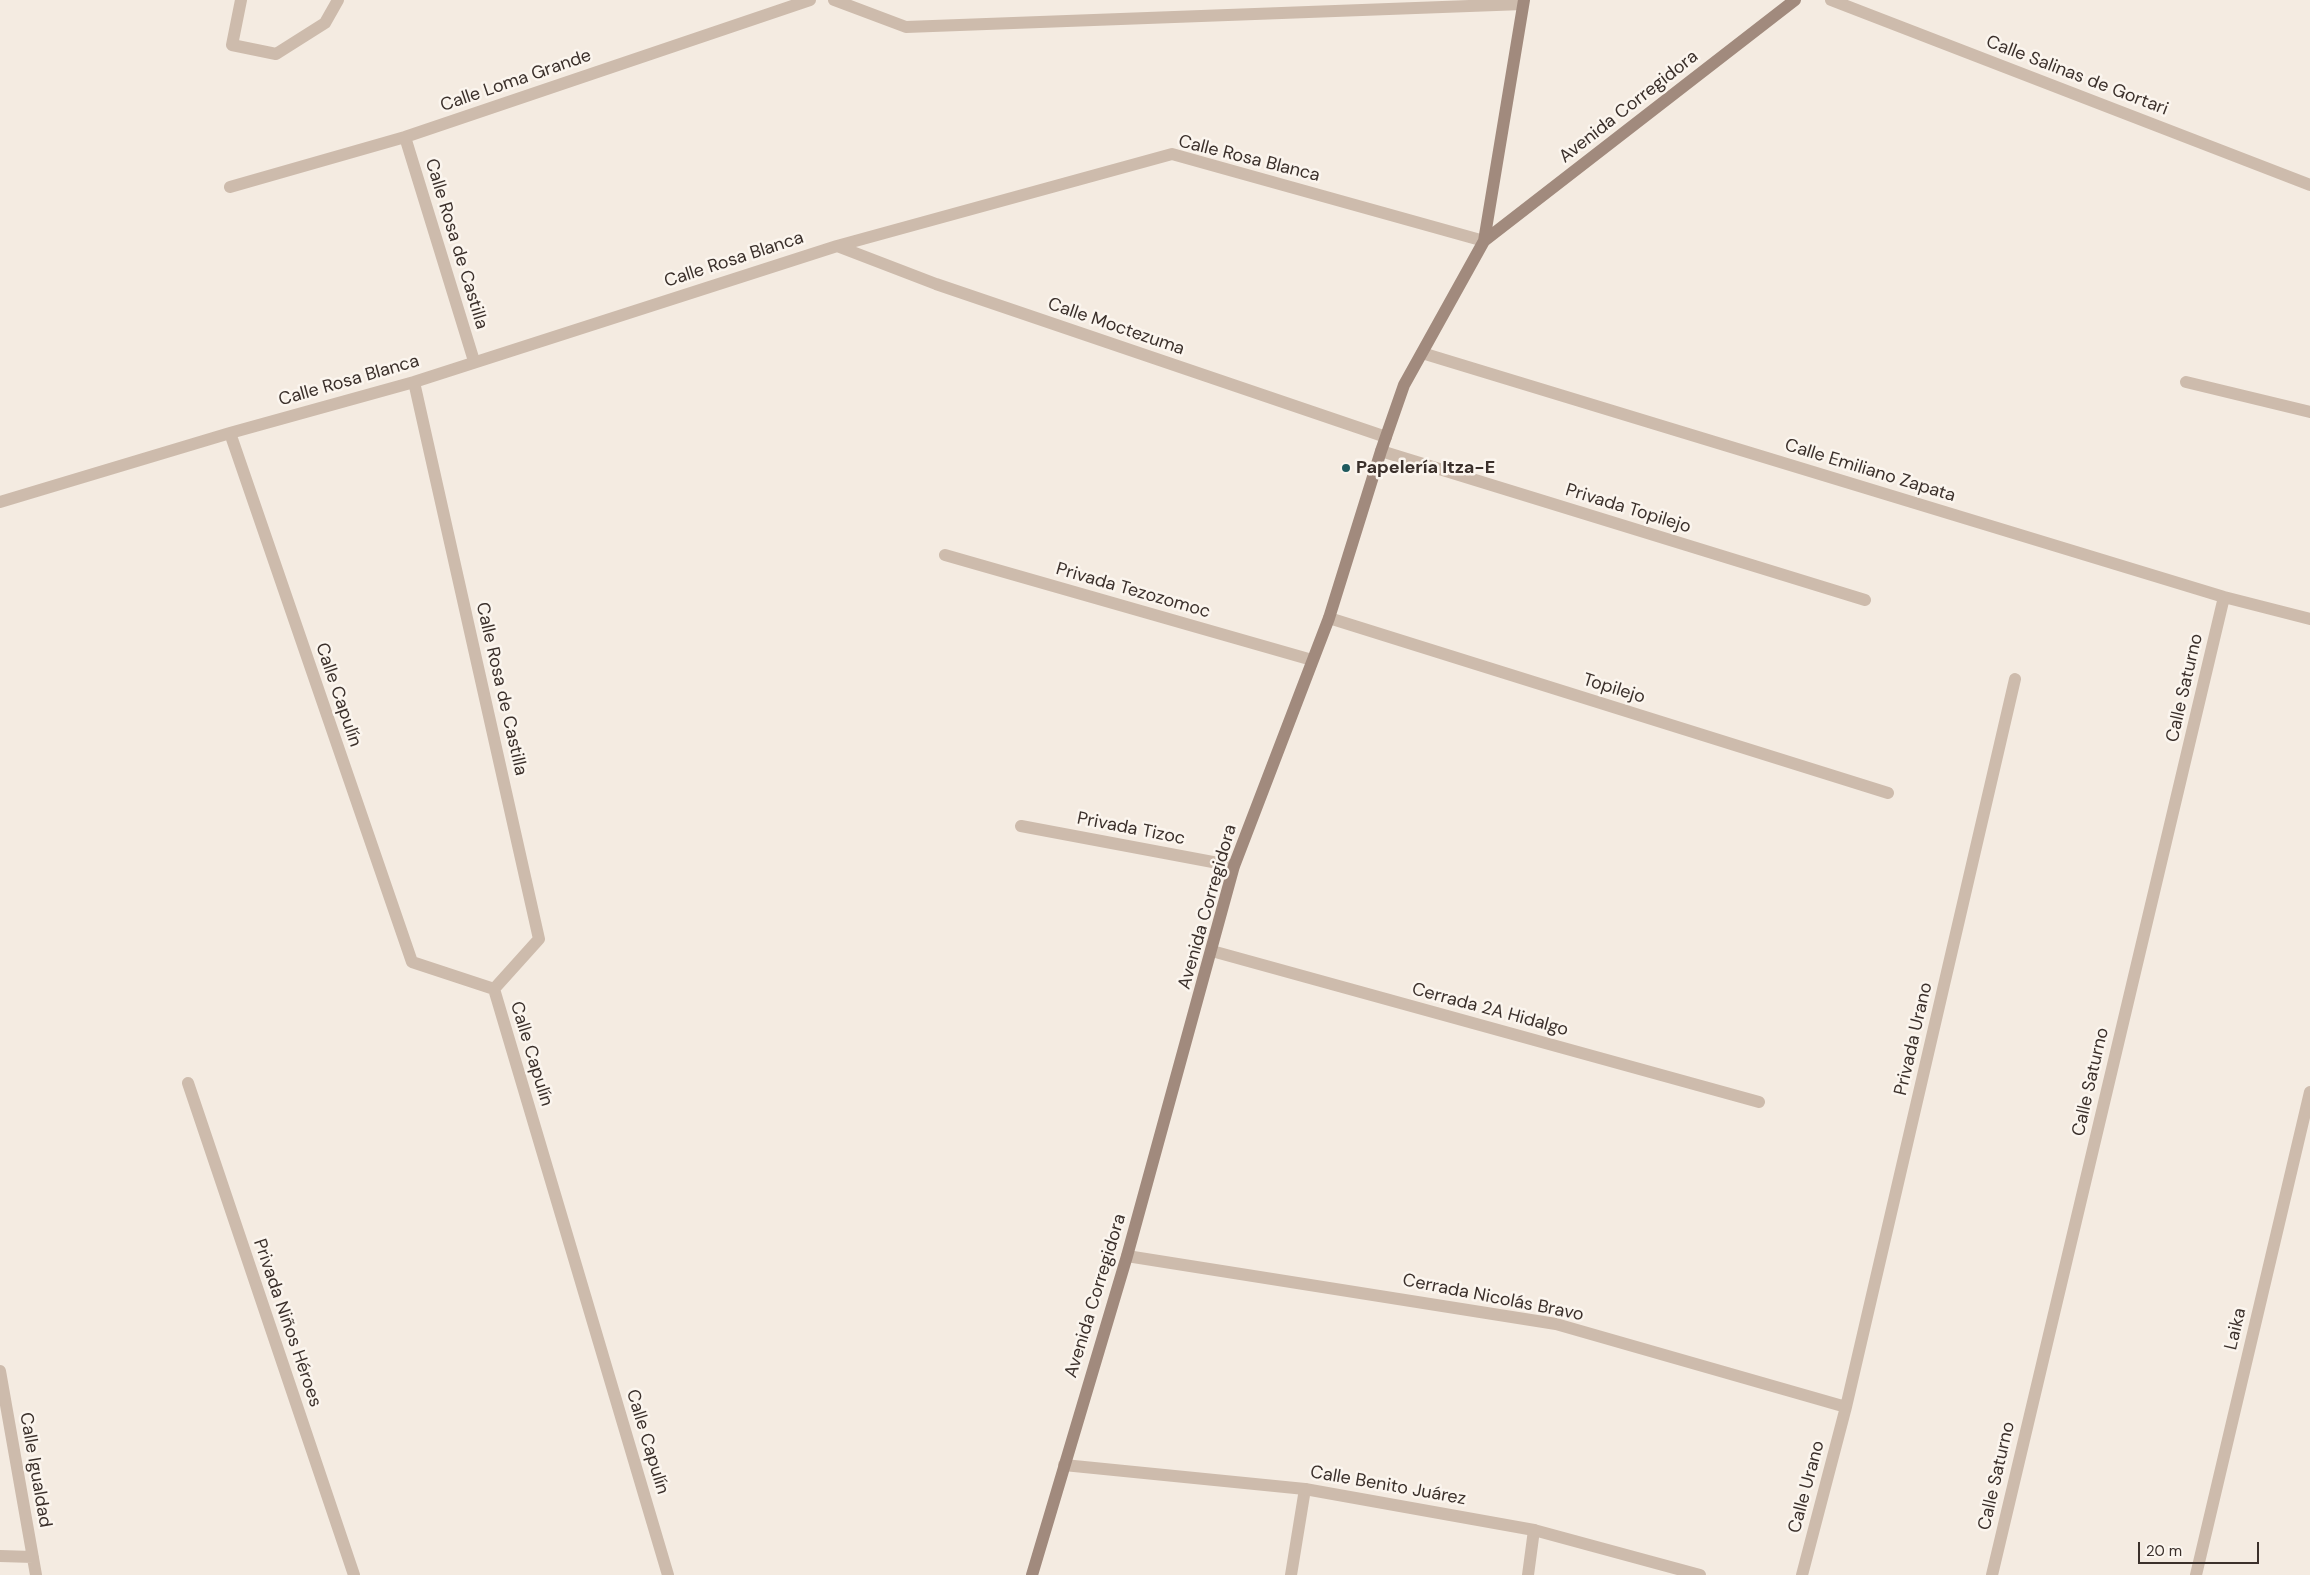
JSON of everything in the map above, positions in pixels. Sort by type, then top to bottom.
[{"type":"main road","name":"Avenida Corregidora","points":[[1484,241],[1795,0]]},
{"type":"main road","name":"Avenida Corregidora","points":[[1032,1575],[1127,1256],[1234,866],[1328,618],[1404,385],[1484,241],[1523,2]]},
{"type":"street","points":[[241,0],[232,45],[276,54],[325,23],[338,0]]},
{"type":"street","name":"Calle Loma Grande","points":[[230,187],[405,137],[810,0]]},
{"type":"street","points":[[834,0],[906,27],[1523,2]]},
{"type":"street","name":"Calle Salinas de Gortari","points":[[1831,0],[2310,185]]},
{"type":"street","name":"Calle Rosa de Castilla","points":[[405,137],[474,361]]},
{"type":"street","name":"Calle Rosa Blanca","points":[[0,502],[230,433],[414,382],[474,361],[837,246],[1172,154],[1484,241]]},
{"type":"street","name":"Calle Moctezuma","points":[[837,246],[936,284],[1386,437]]},
{"type":"street","name":"Calle Emiliano Zapata","points":[[1422,353],[2224,597],[2310,619]]},
{"type":"street","name":"Calle Rosa de Castilla","points":[[414,382],[539,939],[494,989]]},
{"type":"street","points":[[2186,382],[2310,412]]},
{"type":"street","name":"Calle Capulín","points":[[230,433],[412,962],[494,989],[668,1575]]},
{"type":"street","name":"Privada Topilejo","points":[[1381,451],[1865,600]]},
{"type":"street","name":"Privada Tezozomoc","points":[[946,555],[1312,660]]},
{"type":"street","name":"Calle Saturno","points":[[1992,1575],[2224,597]]},
{"type":"street","name":"Topilejo","points":[[1328,618],[1888,793]]},
{"type":"street","name":"Privada Urano","points":[[1846,1407],[2016,679]]},
{"type":"street","name":"Privada Tizoc","points":[[1021,826],[1234,866]]},
{"type":"street","name":"Cerrada 2A Hidalgo","points":[[1212,951],[1759,1102]]},
{"type":"street","name":"Privada Niños Héroes","points":[[188,1083],[354,1575]]},
{"type":"street","name":"Laika","points":[[2196,1575],[2310,1092]]},
{"type":"street","name":"Cerrada Nicolás Bravo","points":[[1127,1256],[1556,1324],[1846,1407]]},
{"type":"street","name":"Calle Igualdad","points":[[0,1371],[36,1575]]},
{"type":"street","name":"Calle Urano","points":[[1802,1575],[1846,1407]]},
{"type":"street","name":"Calle Benito Juárez","points":[[1064,1465],[1305,1489],[1534,1530],[1700,1575]]},
{"type":"street","points":[[1292,1575],[1305,1489]]},
{"type":"street","points":[[1528,1575],[1534,1530]]},
{"type":"street","points":[[0,1556],[33,1557]]},
{"type":"place","name":"Papelería Itza-E","points":[[1346,468]]}]
